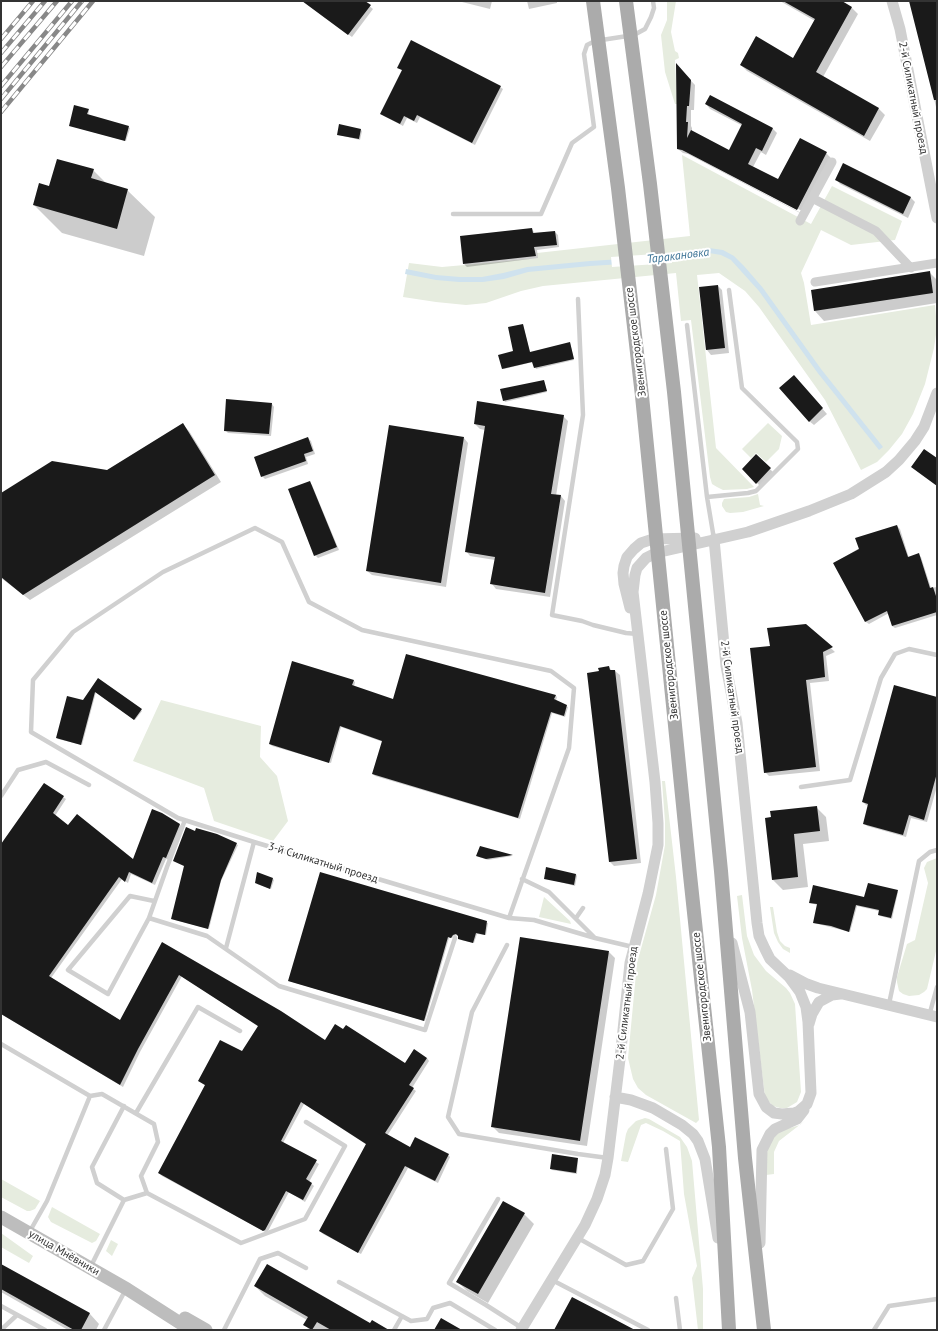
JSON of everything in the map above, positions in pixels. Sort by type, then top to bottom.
[{"type":"main road","name":"Звенигородское шоссе","points":[[593,1],[618,188],[642,396],[719,1147],[729,1330]]},
{"type":"main road","points":[[626,1],[650,184],[674,392],[724,897],[745,1158],[764,1330]]},
{"type":"main road","name":"улица Мнёвники","points":[[2,1220],[29,1233],[90,1267],[191,1330]]},
{"type":"main road","name":"улица Мнёвники","points":[[127,1289],[206,1330]]},
{"type":"main road","name":"улица Мнёвники","points":[[175,1313],[217,1330]]},
{"type":"street","name":"2-й Силикатный проезд","points":[[892,1],[900,29],[937,218]]},
{"type":"street","points":[[800,221],[832,162]]},
{"type":"street","points":[[812,198],[876,231],[912,268]]},
{"type":"street","points":[[815,282],[937,263]]},
{"type":"street","name":"2-й Силикатный проезд","points":[[521,1329],[578,1238],[597,1199],[605,1175],[630,963],[648,894],[658,845],[658,823],[638,634],[624,584],[624,566],[627,557],[641,543],[653,539],[714,539],[748,532],[809,511],[851,494],[886,472],[900,460],[924,427],[937,393]]},
{"type":"street","name":"2-й Силикатный проезд","points":[[714,539],[726,666],[738,734],[756,923],[764,949],[770,959],[795,984],[804,1000],[809,1029],[811,1088],[811,1093],[807,1104]]},
{"type":"street","points":[[724,897],[731,941],[750,1012],[757,1089],[763,1104],[769,1110],[774,1112],[791,1114],[799,1111],[807,1104]]},
{"type":"street","name":"2-й Силикатный проезд","points":[[783,971],[797,980],[818,988],[844,994]]},
{"type":"street","points":[[809,1029],[812,1014],[819,1002],[832,995],[844,994],[933,1016]]},
{"type":"street","points":[[615,1097],[631,1100],[653,1108],[687,1128],[698,1141],[705,1159],[726,1288]]},
{"type":"street","points":[[759,1284],[762,1150],[770,1134],[780,1127],[797,1119],[807,1104]]},
{"type":"lane","points":[[453,214],[541,214],[572,143],[594,127],[584,54],[587,45],[595,41],[634,35],[645,29],[654,8],[653,1]]},
{"type":"lane","points":[[706,497],[756,491],[798,449],[797,442],[742,388],[730,290]]},
{"type":"lane","points":[[578,298],[583,415],[552,615],[582,621],[626,633],[638,634]]},
{"type":"lane","points":[[687,325],[706,497],[714,539]]},
{"type":"lane","name":"3-й Силикатный проезд","points":[[522,879],[569,748],[574,688],[551,671],[362,630],[308,602],[282,542],[255,528],[163,572],[73,632],[33,680],[31,732],[178,818],[509,918],[534,920],[595,938],[633,947]]},
{"type":"lane","points":[[801,787],[850,780],[881,678],[895,654],[909,649],[937,655]]},
{"type":"lane","points":[[1,796],[18,770],[46,762],[89,785]]},
{"type":"lane","points":[[154,901],[130,896],[68,970],[108,994],[149,918],[185,820]]},
{"type":"lane","points":[[226,948],[254,842]]},
{"type":"lane","points":[[888,1005],[919,861],[930,852],[937,850]]},
{"type":"lane","points":[[509,918],[522,879],[549,892],[595,938]]},
{"type":"lane","points":[[576,918],[583,908]]},
{"type":"lane","points":[[149,918],[207,936],[279,986],[425,1030],[455,938]]},
{"type":"lane","points":[[507,945],[472,1012],[448,1118],[459,1134],[608,1158]]},
{"type":"lane","points":[[933,1016],[937,987]]},
{"type":"lane","points":[[136,1113],[198,1007],[240,1031]]},
{"type":"lane","points":[[1,1044],[90,1096],[102,1094],[154,1124],[158,1142],[141,1176],[147,1192],[241,1243],[305,1219],[345,1146],[306,1122]]},
{"type":"lane","points":[[29,1233],[47,1201],[90,1096]]},
{"type":"lane","points":[[124,1106],[92,1167],[97,1183],[124,1200]]},
{"type":"lane","points":[[578,1238],[626,1265],[643,1261],[673,1209],[666,1149]]},
{"type":"lane","points":[[90,1267],[124,1200],[147,1192]]},
{"type":"lane","points":[[498,1199],[449,1283],[486,1305],[521,1329]]},
{"type":"lane","points":[[224,1330],[260,1259],[278,1253],[306,1268]]},
{"type":"lane","points":[[552,1280],[648,1330]]},
{"type":"lane","points":[[339,1282],[411,1321],[427,1319],[433,1308],[450,1303],[495,1330]]},
{"type":"lane","points":[[104,1330],[127,1289]]},
{"type":"lane","points":[[676,1298],[680,1330]]},
{"type":"lane","points":[[874,1330],[889,1306],[937,1299]]},
{"type":"lane","points":[[1,1306],[45,1330]]},
{"type":"lane","points":[[607,1315],[610,1310]]},
{"type":"lane","points":[[1,1330],[17,1315]]},
{"type":"lane","points":[[394,1330],[402,1316]]},
{"type":"shaded area","points":[[667,1],[676,1],[671,32],[675,51],[678,53],[679,58],[675,60],[677,104],[675,104],[665,72],[661,35],[667,20]]},
{"type":"shaded area","points":[[682,155],[811,224],[832,186],[902,221],[895,240],[851,245],[821,230],[801,273],[811,325],[935,305],[937,328],[934,348],[925,384],[913,414],[902,434],[877,462],[861,470],[825,400],[759,307],[745,291],[719,273],[697,275],[716,448],[754,487],[747,489],[723,490],[712,484],[691,320],[681,321],[676,273],[543,286],[521,291],[486,303],[466,305],[403,297],[409,263],[442,267],[498,262],[538,258],[537,253],[690,236]]},
{"type":"shaded area","points":[[768,423],[782,436],[779,449],[766,462],[756,453],[751,458],[742,449]]},
{"type":"shaded area","points":[[758,494],[760,505],[764,506],[743,512],[730,513],[726,512],[722,506],[724,499],[749,497]]},
{"type":"shaded area","points":[[161,700],[261,726],[260,757],[277,776],[288,821],[273,841],[214,821],[204,788],[133,761]]},
{"type":"shaded area","points":[[662,781],[665,781],[676,877],[699,1120],[696,1123],[646,1095],[638,1088],[633,1079],[628,1058],[637,963],[656,895],[665,845]]},
{"type":"shaded area","points":[[937,858],[937,947],[927,989],[919,995],[909,996],[899,991],[897,977],[907,944],[915,940],[928,883],[924,868],[927,862]]},
{"type":"shaded area","points":[[742,895],[747,936],[754,955],[766,971],[786,988],[795,1004],[801,1092],[797,1102],[787,1108],[773,1106],[765,1097],[752,990],[742,938],[737,896]]},
{"type":"shaded area","points":[[544,897],[570,921],[571,924],[539,917]]},
{"type":"shaded area","points":[[770,907],[773,907],[780,941],[785,946],[790,948],[790,953],[783,949],[774,933]]},
{"type":"shaded area","points":[[645,1118],[680,1137],[687,1147],[692,1161],[703,1289],[703,1330],[698,1330],[692,1278],[697,1266],[684,1194],[680,1141],[646,1123],[641,1125],[628,1162],[621,1161],[628,1129],[636,1121]]},
{"type":"shaded area","points":[[799,1125],[779,1141],[774,1152],[774,1174],[766,1175],[765,1162],[769,1142],[773,1136],[783,1130]]},
{"type":"shaded area","points":[[1,1179],[40,1201],[35,1209],[27,1211],[1,1197]]},
{"type":"shaded area","points":[[52,1207],[100,1234],[96,1241],[92,1243],[51,1222],[48,1217]]},
{"type":"shaded area","points":[[1,1233],[33,1256],[29,1263],[1,1247]]},
{"type":"shaded area","points":[[111,1240],[118,1244],[112,1256],[106,1251]]},
{"type":"water","name":"Таракановка","points":[[709,248],[723,250],[734,256],[744,266],[763,288],[821,369],[883,447],[879,450],[817,372],[759,291],[731,260],[721,255],[709,253],[670,261],[528,272],[504,279],[483,282],[436,280],[405,274],[406,269],[436,275],[482,277],[527,267],[670,256]]},
{"type":"pier","points":[[671,253],[672,263],[612,267],[611,257]]},
{"type":"building","points":[[302,1],[365,1],[371,5],[348,35]]},
{"type":"building","points":[[783,1],[842,1],[852,7],[816,72],[879,108],[864,136],[740,65],[756,36],[793,58],[815,19]]},
{"type":"building","points":[[909,1],[937,1],[937,100],[934,100]]},
{"type":"building","points":[[411,40],[501,86],[472,143],[417,115],[414,121],[404,116],[400,124],[380,114],[402,70],[397,68]]},
{"type":"building","points":[[676,63],[691,80],[689,106],[687,106],[687,138],[691,130],[729,150],[742,124],[705,104],[710,95],[773,128],[762,151],[756,148],[748,164],[778,179],[800,138],[827,152],[797,210],[682,150],[677,149]]},
{"type":"building","points":[[74,105],[89,109],[87,114],[129,126],[125,141],[69,126]]},
{"type":"building","points":[[339,124],[361,129],[359,139],[337,135]]},
{"type":"building","points":[[57,159],[94,169],[91,178],[128,189],[117,229],[33,205],[39,183],[49,186]]},
{"type":"building","points":[[843,163],[911,197],[903,214],[835,180]]},
{"type":"building","points":[[532,228],[533,233],[555,231],[557,245],[534,247],[536,256],[463,264],[460,236]]},
{"type":"building","points":[[930,271],[933,293],[814,311],[811,290]]},
{"type":"building","points":[[718,285],[725,348],[706,350],[699,287]]},
{"type":"building","points":[[523,324],[530,352],[570,342],[574,359],[534,368],[532,362],[502,369],[498,355],[513,351],[508,327]]},
{"type":"building","points":[[794,375],[823,408],[809,422],[779,388]]},
{"type":"building","points":[[544,380],[547,391],[503,401],[500,389]]},
{"type":"building","points":[[226,399],[272,403],[269,434],[224,431]]},
{"type":"building","points":[[477,401],[564,415],[551,494],[561,495],[545,593],[490,584],[495,557],[465,552],[485,426],[474,424]]},
{"type":"building","points":[[183,423],[215,475],[23,595],[1,577],[1,493],[52,461],[107,470]]},
{"type":"building","points":[[389,425],[464,437],[441,583],[366,571]]},
{"type":"building","points":[[308,437],[313,451],[304,454],[306,461],[261,477],[254,457]]},
{"type":"building","points":[[924,449],[937,458],[937,486],[911,467]]},
{"type":"building","points":[[756,454],[771,468],[756,484],[742,469]]},
{"type":"building","points":[[310,481],[337,547],[314,556],[288,489]]},
{"type":"building","points":[[897,525],[908,557],[919,553],[930,588],[933,587],[937,599],[937,612],[892,626],[887,611],[865,622],[833,563],[859,549],[855,538]]},
{"type":"building","points":[[806,624],[833,647],[823,652],[825,677],[806,680],[816,767],[764,773],[750,648],[770,646],[767,628]]},
{"type":"building","points":[[406,654],[556,695],[554,699],[567,705],[564,716],[551,712],[518,818],[372,774],[382,741],[340,726],[329,763],[269,744],[292,661],[354,680],[352,685],[393,699]]},
{"type":"building","points":[[609,666],[610,670],[615,670],[637,859],[609,862],[587,673],[599,671],[598,668]]},
{"type":"building","points":[[98,678],[142,709],[134,720],[95,692],[81,745],[56,738],[67,696],[83,700]]},
{"type":"building","points":[[894,685],[937,697],[937,773],[924,820],[909,815],[903,835],[863,824],[868,804],[862,802]]},
{"type":"building","points":[[44,783],[64,796],[53,813],[68,825],[77,814],[133,859],[152,809],[180,824],[166,858],[163,857],[152,883],[129,872],[125,882],[119,877],[49,976],[120,1020],[162,942],[281,1011],[325,1040],[335,1024],[343,1029],[346,1025],[405,1063],[414,1049],[427,1058],[409,1085],[414,1088],[385,1133],[410,1147],[415,1137],[449,1154],[435,1181],[405,1166],[358,1253],[319,1231],[366,1144],[301,1102],[281,1141],[317,1160],[306,1179],[312,1183],[303,1200],[286,1191],[265,1230],[263,1231],[158,1173],[205,1085],[198,1081],[220,1040],[242,1051],[258,1026],[179,975],[120,1085],[1,1014],[1,844]]},
{"type":"building","points":[[817,806],[820,831],[794,834],[798,877],[772,880],[765,818],[771,817],[770,811]]},
{"type":"building","points":[[186,827],[195,831],[196,828],[217,834],[237,843],[221,880],[208,929],[171,919],[184,866],[173,861]]},
{"type":"building","points":[[480,846],[513,855],[486,859],[476,856]]},
{"type":"building","points":[[546,867],[576,874],[574,885],[544,879]]},
{"type":"building","points":[[257,872],[273,878],[270,889],[255,883]]},
{"type":"building","points":[[320,872],[487,921],[485,935],[476,933],[473,943],[458,939],[456,934],[451,938],[448,937],[424,1021],[288,981]]},
{"type":"building","points":[[868,883],[898,890],[891,918],[878,915],[879,910],[856,905],[849,932],[831,926],[813,923],[817,904],[809,903],[813,885],[864,897]]},
{"type":"building","points":[[520,937],[609,951],[580,1141],[491,1127]]},
{"type":"building","points":[[552,1154],[578,1158],[576,1173],[550,1169]]},
{"type":"building","points":[[503,1201],[525,1213],[478,1294],[456,1282]]},
{"type":"building","points":[[1,1264],[90,1313],[81,1330],[74,1330],[1,1289]]},
{"type":"building","points":[[267,1264],[370,1323],[372,1320],[389,1330],[331,1330],[317,1322],[312,1330],[303,1325],[308,1317],[254,1286]]},
{"type":"building","points":[[572,1297],[601,1312],[635,1330],[554,1330]]},
{"type":"building","points":[[441,1318],[462,1330],[434,1330]]},
{"type":"railway","points":[[1,39],[33,1]]},
{"type":"railway","points":[[1,53],[45,1]]},
{"type":"railway","points":[[1,67],[57,1]]},
{"type":"railway","points":[[1,86],[72,1]]},
{"type":"railway","points":[[1,99],[82,1]]},
{"type":"railway","points":[[1,112],[93,1]]}]
